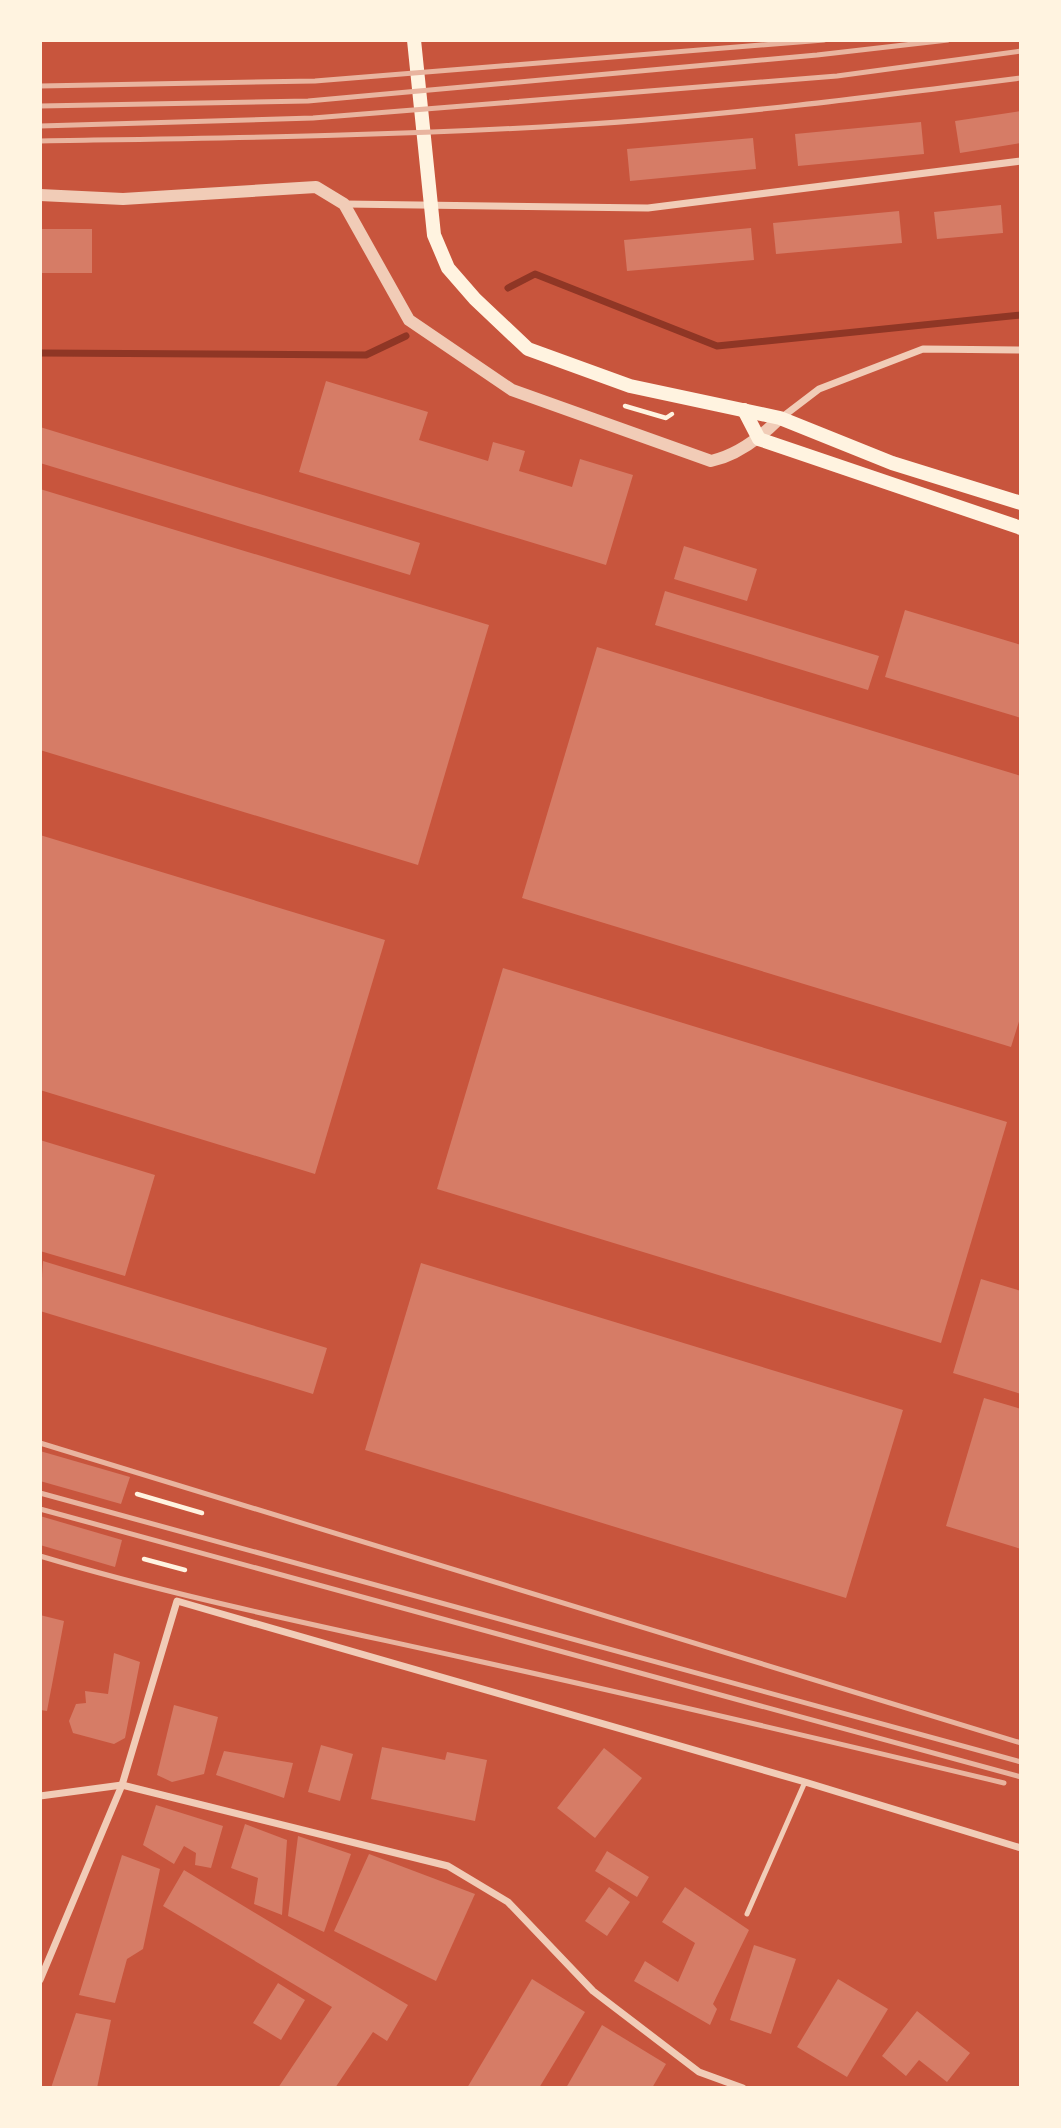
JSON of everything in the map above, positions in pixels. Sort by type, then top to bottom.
[{"type":"main road","points":[[414,40],[434,235],[449,268],[457,278],[527,349],[630,386],[780,418],[892,463],[1021,503]]},
{"type":"main road","points":[[744,410],[759,439],[1021,528]]},
{"type":"main road","points":[[883,481],[892,463]]},
{"type":"street","points":[[344,204],[648,208],[1021,161]]},
{"type":"street","points":[[40,195],[123,199],[316,187],[344,204],[409,320],[512,390],[711,461],[723,458],[759,439],[780,418],[819,389],[923,349],[1021,350]]},
{"type":"street","points":[[40,1980],[122,1785],[177,1601],[805,1782],[1021,1848]]},
{"type":"street","points":[[40,1796],[122,1785],[448,1866],[508,1902],[593,1991],[682,2060],[699,2072],[731,2086],[743,2088]]},
{"type":"lane","points":[[747,1914],[805,1782]]},
{"type":"path","points":[[137,1494],[202,1513]]},
{"type":"path","points":[[144,1559],[186,1570]]},
{"type":"building","points":[[1021,111],[1021,143],[960,153],[955,121]]},
{"type":"building","points":[[921,122],[924,154],[798,166],[795,134]]},
{"type":"building","points":[[753,138],[756,169],[630,181],[627,149]]},
{"type":"building","points":[[1001,205],[1003,233],[937,239],[934,212]]},
{"type":"building","points":[[899,211],[902,243],[776,254],[773,223]]},
{"type":"building","points":[[751,228],[754,260],[627,271],[624,240]]},
{"type":"building","points":[[40,229],[92,229],[92,273],[40,273]]},
{"type":"building","points":[[326,381],[428,412],[419,440],[488,461],[493,442],[525,451],[519,471],[572,487],[580,459],[633,475],[606,565],[299,472]]},
{"type":"building","points":[[40,427],[420,543],[410,575],[40,463]]},
{"type":"building","points":[[40,489],[489,625],[418,865],[40,750]]},
{"type":"building","points":[[684,546],[757,569],[747,601],[674,579]]},
{"type":"building","points":[[665,591],[879,656],[868,690],[655,625]]},
{"type":"building","points":[[905,610],[1021,645],[1021,718],[885,677]]},
{"type":"building","points":[[597,647],[1021,776],[1021,1015],[1011,1047],[522,898]]},
{"type":"building","points":[[40,835],[385,940],[315,1174],[40,1090]]},
{"type":"building","points":[[503,968],[1007,1122],[941,1343],[437,1189]]},
{"type":"building","points":[[40,1140],[155,1175],[125,1276],[40,1251]]},
{"type":"building","points":[[43,1261],[327,1348],[313,1394],[40,1311]]},
{"type":"building","points":[[421,1263],[903,1410],[846,1598],[365,1450]]},
{"type":"building","points":[[981,1279],[1021,1291],[1021,1394],[953,1373]]},
{"type":"building","points":[[984,1398],[1021,1409],[1021,1549],[946,1526]]},
{"type":"building","points":[[40,1451],[130,1477],[121,1504],[40,1481]]},
{"type":"building","points":[[40,1516],[122,1540],[115,1567],[40,1545]]},
{"type":"building","points":[[40,1615],[64,1621],[47,1711],[40,1710]]},
{"type":"building","points":[[114,1653],[140,1662],[125,1738],[114,1744],[73,1733],[69,1721],[76,1704],[86,1703],[85,1691],[108,1694]]},
{"type":"building","points":[[174,1705],[218,1717],[204,1774],[172,1782],[157,1775]]},
{"type":"building","points":[[321,1745],[353,1754],[340,1801],[308,1792]]},
{"type":"building","points":[[382,1747],[445,1760],[447,1752],[487,1760],[475,1821],[371,1799]]},
{"type":"building","points":[[604,1748],[642,1778],[595,1838],[557,1808]]},
{"type":"building","points":[[224,1751],[293,1763],[284,1798],[216,1775]]},
{"type":"building","points":[[156,1805],[223,1826],[211,1868],[195,1865],[196,1853],[184,1846],[174,1864],[143,1845]]},
{"type":"building","points":[[245,1824],[287,1840],[282,1915],[254,1904],[258,1878],[231,1868]]},
{"type":"building","points":[[298,1836],[351,1854],[324,1932],[288,1916]]},
{"type":"building","points":[[607,1851],[649,1877],[637,1897],[595,1871]]},
{"type":"building","points":[[369,1854],[475,1894],[436,1981],[334,1931]]},
{"type":"building","points":[[122,1855],[160,1869],[143,1949],[127,1959],[115,2003],[79,1995]]},
{"type":"building","points":[[184,1870],[408,2005],[387,2041],[373,2032],[335,2088],[278,2088],[332,2007],[163,1906]]},
{"type":"building","points":[[609,1887],[630,1902],[607,1936],[585,1921]]},
{"type":"building","points":[[685,1887],[749,1930],[713,2004],[717,2009],[710,2025],[634,1981],[645,1961],[678,1982],[695,1943],[662,1922]]},
{"type":"building","points":[[754,1945],[796,1959],[771,2034],[730,2020]]},
{"type":"building","points":[[532,1979],[585,2012],[539,2088],[467,2088]]},
{"type":"building","points":[[838,1979],[888,2009],[847,2077],[797,2047]]},
{"type":"building","points":[[278,1983],[305,2000],[281,2040],[253,2023]]},
{"type":"building","points":[[917,2011],[970,2053],[947,2082],[919,2060],[906,2076],[882,2056]]},
{"type":"building","points":[[76,2013],[111,2020],[97,2088],[51,2088]]},
{"type":"building","points":[[602,2025],[666,2064],[652,2088],[566,2088]]},
{"type":"waterway","points":[[508,288],[535,274],[717,346],[1021,315]]},
{"type":"waterway","points":[[40,353],[366,355],[406,336]]},
{"type":"railway","points":[[40,86],[315,81],[824,40]]},
{"type":"railway","points":[[40,106],[308,101],[817,55],[948,40]]},
{"type":"railway","points":[[40,126],[313,118],[837,76],[1021,51]]},
{"type":"railway","points":[[40,141],[374,134],[574,125],[742,111],[1021,78]]},
{"type":"railway","points":[[40,1443],[1021,1743]]},
{"type":"railway","points":[[40,1493],[1021,1762]]},
{"type":"railway","points":[[40,1509],[1021,1777]]},
{"type":"railway","points":[[40,1556],[203,1599],[1004,1783]]}]
